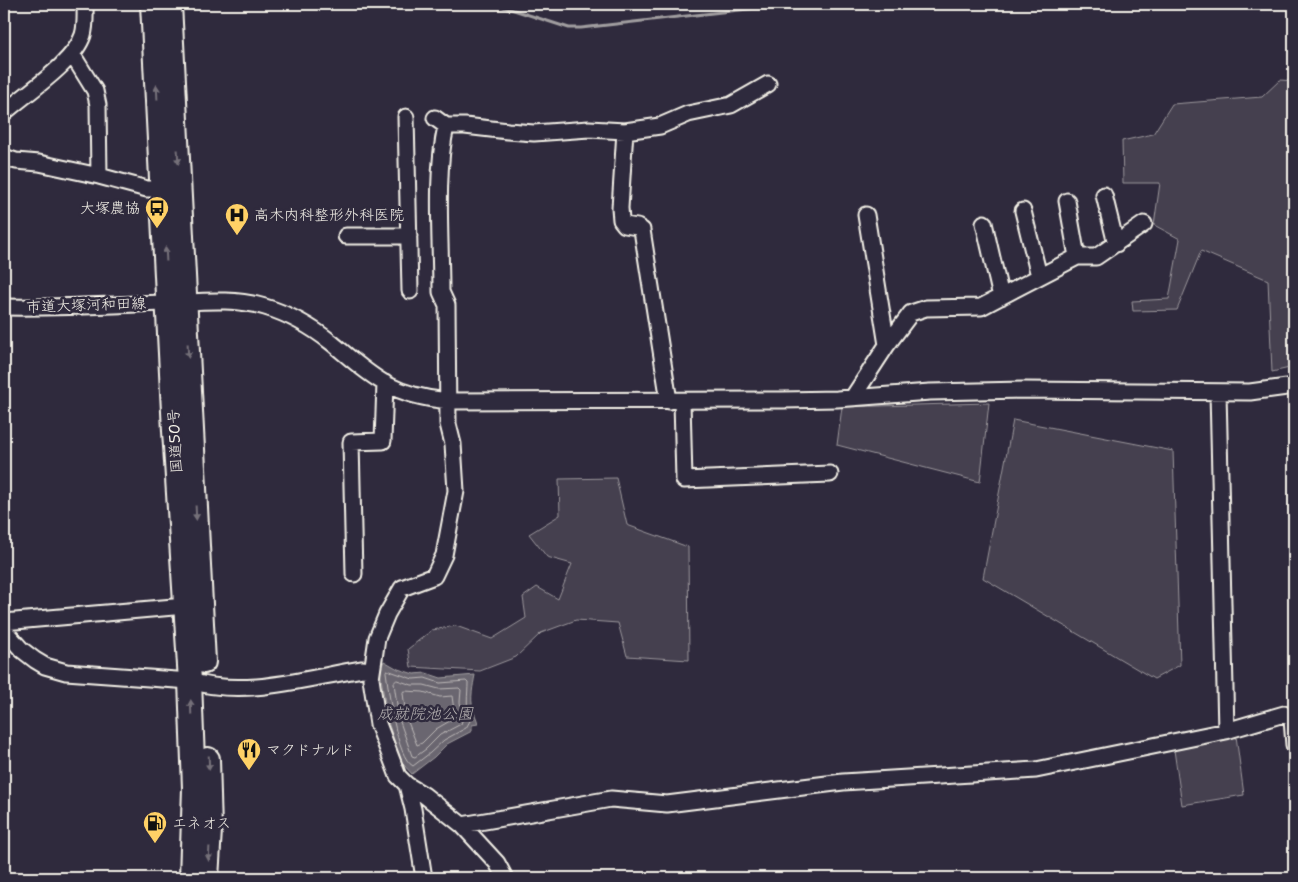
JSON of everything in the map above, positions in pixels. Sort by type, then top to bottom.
[{"type":"highway","name":"国道50号","points":[[152,4],[162,189],[177,302],[197,683],[210,830],[208,878]]},
{"type":"highway","name":"国道50号","points":[[170,4],[185,606],[197,683],[191,878]]},
{"type":"street","points":[[4,113],[62,65],[72,54],[83,35],[85,4]]},
{"type":"street","points":[[72,54],[95,91],[98,105],[99,176]]},
{"type":"street","points":[[505,878],[497,863],[462,825],[424,795],[407,785],[398,776],[378,724],[371,679],[377,638],[387,614],[402,588],[434,576],[444,555],[456,491],[453,444],[448,424],[447,305],[442,292],[441,122],[464,126],[534,132],[589,129],[625,131],[660,126],[688,114],[732,105],[768,84]]},
{"type":"street","points":[[406,117],[410,292]]},
{"type":"street","points":[[625,131],[620,208],[621,220],[625,225],[638,227],[642,230],[676,401],[684,480],[830,474]]},
{"type":"street","points":[[4,157],[16,161],[40,163],[99,176],[147,189],[162,189]]},
{"type":"street","points":[[1104,195],[1116,244]]},
{"type":"street","points":[[1067,201],[1077,257]]},
{"type":"street","points":[[1023,211],[1039,276]]},
{"type":"street","points":[[866,215],[886,345]]},
{"type":"street","points":[[984,223],[1001,297]]},
{"type":"street","points":[[853,397],[886,345],[911,313],[926,308],[981,307],[1077,257],[1096,257],[1144,224]]},
{"type":"street","points":[[346,236],[409,236]]},
{"type":"street","name":"市道大塚河和田線","points":[[4,307],[220,301],[252,304],[285,314],[316,331],[354,362],[385,383],[408,394],[448,401],[782,400],[1006,390],[1250,392],[1294,386]]},
{"type":"street","points":[[354,574],[351,442],[383,441],[385,383]]},
{"type":"street","points":[[1218,392],[1226,730]]},
{"type":"street","points":[[4,622],[185,606]]},
{"type":"street","points":[[4,630],[22,650],[35,660],[46,666],[66,672],[197,683],[265,686],[354,670],[372,670]]},
{"type":"street","points":[[462,825],[611,799],[667,804],[843,782],[1036,770],[1226,730],[1291,712],[1294,745]]},
{"type":"street","points":[[407,785],[413,809],[424,878]]},
{"type":"shaded area","points":[[1280,80],[1294,81],[1294,367],[1272,372],[1268,280],[1201,251],[1177,310],[1133,311],[1132,301],[1169,299],[1180,239],[1154,225],[1160,183],[1123,183],[1122,141],[1153,134],[1172,104],[1262,97]]},
{"type":"shaded area","points":[[989,403],[980,482],[837,445],[842,407]]},
{"type":"shaded area","points":[[1013,420],[1173,451],[1180,665],[1154,679],[983,578]]},
{"type":"shaded area","points":[[616,478],[627,525],[688,547],[689,660],[627,656],[618,623],[576,620],[541,633],[516,657],[480,671],[411,667],[408,649],[432,630],[456,626],[492,639],[526,618],[523,597],[537,587],[558,599],[572,564],[547,557],[529,534],[560,515],[559,479]]},
{"type":"shaded area","points":[[1236,736],[1244,795],[1182,805],[1174,750]]},
{"type":"water","name":"成就院池公園","points":[[384,661],[398,669],[414,674],[426,673],[441,678],[475,675],[472,701],[473,711],[478,724],[472,725],[472,731],[447,744],[412,774],[402,763],[388,722],[380,671]]},
{"type":"waterway","points":[[495,4],[569,28],[791,4]]},
{"type":"place","name":"大塚農協","points":[[157,229]]},
{"type":"place","name":"高木内科整形外科医院","points":[[237,236]]},
{"type":"place","name":"マクドナルド","points":[[249,771]]},
{"type":"place","name":"エネオス","points":[[155,844]]}]
